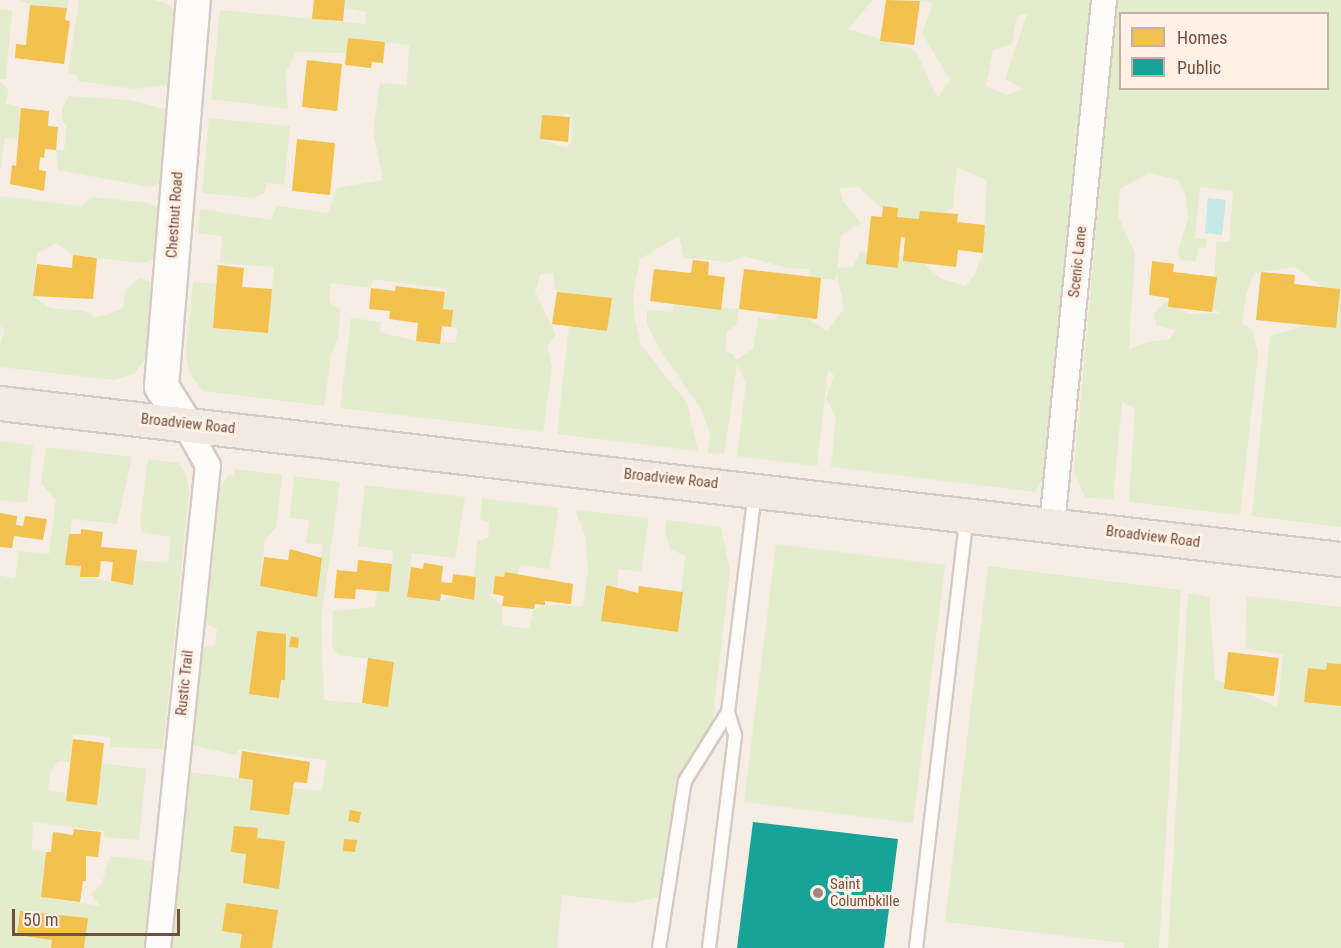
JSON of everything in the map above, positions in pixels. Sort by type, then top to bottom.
[{"type":"main road","name":"Broadview Road","points":[[0,403],[1341,559]]},
{"type":"street","name":"Chestnut Road","points":[[185,424],[161,386],[193,0]]},
{"type":"street","name":"Scenic Lane","points":[[1052,525],[1104,0]]},
{"type":"street","name":"Rustic Trail","points":[[158,948],[208,466],[185,424]]},
{"type":"lane","points":[[709,948],[735,735],[728,712],[756,490]]},
{"type":"lane","points":[[916,948],[967,515]]},
{"type":"lane","points":[[659,948],[685,781],[728,712]]},
{"type":"green space","points":[[20,0],[69,0],[67,8],[30,5]]},
{"type":"green space","points":[[79,0],[153,0],[168,4],[177,13],[169,85],[134,89],[78,81],[78,76],[68,73]]},
{"type":"green space","points":[[345,0],[873,0],[848,29],[915,50],[938,98],[950,80],[922,33],[933,3],[914,0],[1091,0],[1047,472],[1035,492],[831,467],[836,417],[826,399],[834,376],[828,369],[817,466],[737,456],[746,383],[737,365],[724,454],[708,453],[710,434],[701,409],[661,351],[647,324],[647,310],[672,312],[674,304],[739,309],[736,326],[727,331],[725,351],[733,354],[736,360],[753,349],[758,318],[775,320],[779,311],[799,313],[827,331],[844,309],[837,273],[835,280],[809,277],[809,269],[787,268],[744,256],[730,262],[684,258],[679,236],[640,259],[633,295],[635,320],[641,345],[687,403],[698,451],[557,434],[569,326],[607,331],[555,290],[553,273],[541,274],[535,291],[556,335],[547,346],[552,366],[543,432],[340,408],[351,318],[381,322],[380,332],[416,341],[455,343],[458,330],[451,327],[452,310],[443,309],[447,289],[373,279],[371,288],[330,283],[329,302],[340,309],[339,335],[331,355],[324,406],[203,391],[189,372],[186,354],[193,282],[217,284],[213,328],[268,333],[274,267],[220,263],[222,236],[198,233],[200,209],[271,220],[277,206],[328,213],[337,188],[383,180],[373,131],[380,83],[407,85],[409,45],[348,38],[346,53],[296,52],[285,74],[288,109],[211,99],[220,10],[365,24],[366,12],[344,8]],"holes":[[[1027,14],[1005,79],[1023,89],[1006,95],[986,86],[993,50],[1012,44],[1017,16]],[[567,113],[572,119],[572,139],[567,148],[540,139],[541,126]],[[957,167],[987,180],[983,253],[974,276],[965,286],[940,278],[918,258],[860,252],[853,267],[837,268],[841,235],[861,223],[843,201],[839,188],[859,187],[875,203],[913,227],[953,208]]]},
{"type":"green space","points":[[1117,0],[1341,0],[1341,527],[1252,516],[1270,336],[1317,322],[1337,298],[1295,267],[1254,273],[1246,295],[1242,324],[1253,330],[1258,354],[1240,515],[1129,502],[1135,408],[1122,402],[1113,500],[1085,497],[1074,472]],"holes":[[[1149,173],[1178,180],[1186,196],[1188,219],[1178,251],[1181,260],[1196,261],[1198,247],[1206,248],[1207,239],[1195,238],[1200,187],[1233,191],[1229,242],[1216,242],[1213,308],[1220,313],[1189,314],[1166,301],[1154,314],[1157,326],[1175,330],[1170,339],[1147,342],[1129,349],[1135,253],[1118,216],[1120,189]]]},
{"type":"green space","points":[[0,9],[12,11],[6,79],[0,79]]},
{"type":"green space","points":[[0,81],[9,91],[5,103],[21,108],[18,139],[5,138],[0,171]]},
{"type":"green space","points":[[69,96],[129,100],[168,110],[163,182],[150,187],[58,170],[56,150],[64,150],[67,125],[62,122],[62,109]]},
{"type":"green space","points":[[209,118],[290,126],[284,185],[267,183],[265,193],[254,198],[202,193]]},
{"type":"green space","points":[[0,196],[81,206],[93,197],[148,203],[161,211],[158,258],[142,263],[73,255],[56,243],[37,253],[33,296],[50,308],[85,311],[94,317],[106,315],[123,308],[125,290],[140,278],[155,283],[146,357],[135,373],[115,380],[0,367],[0,344],[5,330],[0,326]]},
{"type":"green space","points":[[0,441],[33,445],[27,503],[0,500]]},
{"type":"green space","points":[[46,447],[132,457],[117,524],[72,519],[65,565],[81,566],[81,577],[133,585],[136,560],[168,563],[171,537],[142,532],[140,522],[148,459],[179,463],[186,474],[189,493],[163,749],[111,747],[110,737],[73,734],[70,762],[59,761],[50,773],[48,791],[67,793],[66,801],[97,804],[102,763],[146,769],[139,840],[105,837],[103,831],[33,822],[32,850],[46,852],[41,897],[100,906],[91,894],[102,883],[110,856],[179,864],[189,772],[253,780],[250,810],[289,815],[293,788],[322,791],[326,760],[238,749],[236,755],[191,745],[201,648],[215,645],[217,629],[205,623],[218,490],[229,475],[234,476],[235,469],[282,475],[276,528],[265,539],[260,586],[316,596],[323,545],[306,543],[309,520],[290,518],[294,476],[340,482],[321,619],[324,700],[388,706],[394,662],[339,655],[332,646],[333,611],[375,607],[377,591],[389,592],[393,551],[358,546],[365,485],[465,497],[455,558],[412,553],[407,597],[440,601],[451,597],[473,600],[477,541],[488,538],[489,523],[480,519],[482,498],[559,508],[549,569],[520,565],[518,574],[495,577],[493,594],[489,594],[502,606],[502,625],[529,629],[534,609],[545,605],[583,606],[588,571],[586,538],[575,510],[649,518],[641,572],[619,569],[617,587],[605,585],[602,614],[626,616],[634,626],[678,631],[685,555],[671,550],[665,532],[666,520],[721,527],[730,571],[712,725],[679,775],[658,897],[633,903],[562,895],[557,948],[0,948],[0,575],[15,579],[19,551],[49,554],[56,500],[41,483]]},
{"type":"green space","points":[[776,544],[945,565],[913,823],[744,802]]},
{"type":"green space","points":[[988,566],[1181,590],[1159,948],[1124,948],[1124,943],[945,922]]},
{"type":"green space","points":[[1188,593],[1209,597],[1215,679],[1277,707],[1283,655],[1245,648],[1247,596],[1341,607],[1341,948],[1168,948]]},
{"type":"water","points":[[1208,198],[1226,200],[1222,235],[1205,233]]},
{"type":"building: Homes","points":[[314,0],[345,0],[343,21],[312,19]]},
{"type":"building: Homes","points":[[886,0],[920,1],[914,45],[880,41]]},
{"type":"building: Homes","points":[[30,5],[67,8],[65,20],[70,21],[64,64],[15,58],[16,44],[26,45]]},
{"type":"building: Homes","points":[[348,38],[385,42],[383,63],[372,62],[371,68],[345,65]]},
{"type":"building: Homes","points":[[307,60],[342,64],[337,111],[302,107]]},
{"type":"building: Homes","points":[[21,108],[49,111],[48,126],[58,127],[56,150],[45,149],[44,158],[40,157],[39,170],[46,171],[44,191],[10,184],[12,165],[16,166]]},
{"type":"building: Homes","points":[[542,115],[570,117],[568,142],[540,139]]},
{"type":"building: Homes","points":[[297,139],[335,143],[330,195],[292,191]]},
{"type":"building: Homes","points":[[883,206],[898,208],[897,217],[919,219],[920,211],[958,214],[957,222],[985,225],[983,253],[958,250],[956,267],[903,261],[905,238],[901,237],[898,268],[866,264],[871,216],[882,217]]},
{"type":"building: Homes","points":[[73,255],[97,258],[93,299],[33,296],[37,264],[72,268]]},
{"type":"building: Homes","points":[[693,260],[709,262],[708,275],[725,277],[721,310],[650,301],[654,269],[691,273]]},
{"type":"building: Homes","points":[[1152,261],[1174,264],[1173,272],[1217,277],[1212,312],[1168,307],[1169,298],[1149,295]]},
{"type":"building: Homes","points":[[218,265],[244,268],[242,287],[272,289],[268,333],[213,328]]},
{"type":"building: Homes","points":[[744,269],[821,278],[817,319],[739,309]]},
{"type":"building: Homes","points":[[1261,272],[1295,275],[1294,284],[1340,289],[1336,328],[1256,320]]},
{"type":"building: Homes","points":[[396,286],[445,292],[443,309],[453,310],[451,327],[442,326],[440,344],[416,341],[418,323],[389,319],[390,311],[369,309],[371,288],[395,291]]},
{"type":"building: Homes","points":[[557,292],[612,298],[607,331],[552,324]]},
{"type":"building: Homes","points":[[0,513],[17,516],[16,525],[23,526],[25,516],[47,519],[43,540],[14,536],[12,548],[0,547]]},
{"type":"building: Homes","points":[[81,529],[103,532],[101,547],[137,550],[133,585],[111,581],[113,562],[101,561],[99,577],[80,577],[81,566],[65,565],[69,534],[81,534]]},
{"type":"building: Homes","points":[[290,549],[322,558],[317,597],[260,586],[264,557],[288,560]]},
{"type":"building: Homes","points":[[358,560],[392,564],[389,592],[356,589],[355,599],[334,598],[337,570],[357,572]]},
{"type":"building: Homes","points":[[424,563],[443,566],[441,582],[452,583],[453,574],[476,577],[474,600],[441,594],[440,601],[407,597],[411,567],[423,569]]},
{"type":"building: Homes","points":[[505,572],[573,584],[571,604],[545,601],[545,605],[535,604],[534,609],[502,606],[504,596],[493,594],[495,576],[504,577]]},
{"type":"building: Homes","points":[[606,585],[638,593],[639,586],[683,592],[678,632],[601,621]]},
{"type":"building: Homes","points":[[257,631],[286,634],[285,680],[281,680],[279,698],[249,694]]},
{"type":"building: Homes","points":[[291,636],[299,638],[298,648],[289,647]]},
{"type":"building: Homes","points":[[1228,652],[1279,658],[1274,696],[1224,689]]},
{"type":"building: Homes","points":[[368,658],[394,662],[388,707],[362,703]]},
{"type":"building: Homes","points":[[1327,663],[1341,664],[1341,706],[1304,702],[1308,668],[1326,670]]},
{"type":"building: Homes","points":[[73,739],[104,743],[97,805],[66,801]]},
{"type":"building: Homes","points":[[242,751],[310,762],[307,783],[294,782],[289,815],[250,810],[253,780],[239,778]]},
{"type":"building: Homes","points":[[350,810],[361,812],[359,823],[348,821]]},
{"type":"building: Homes","points":[[234,826],[258,828],[257,838],[285,841],[279,889],[243,883],[246,854],[231,852]]},
{"type":"building: Homes","points":[[74,829],[101,832],[98,857],[86,856],[86,881],[83,881],[80,902],[41,897],[46,852],[51,852],[53,832],[73,835]]},
{"type":"building: Homes","points":[[344,839],[357,840],[355,852],[343,851]]},
{"type":"building: Homes","points":[[226,903],[278,910],[272,948],[240,948],[242,934],[222,931]]},
{"type":"building: Homes","points":[[20,911],[88,918],[84,948],[51,948],[52,940],[17,935]]},
{"type":"building: Public","name":"Saint Columbkille","points":[[753,822],[898,839],[884,948],[737,948]]},
{"type":"place","name":"Saint Columbkille","points":[[818,893]]}]
